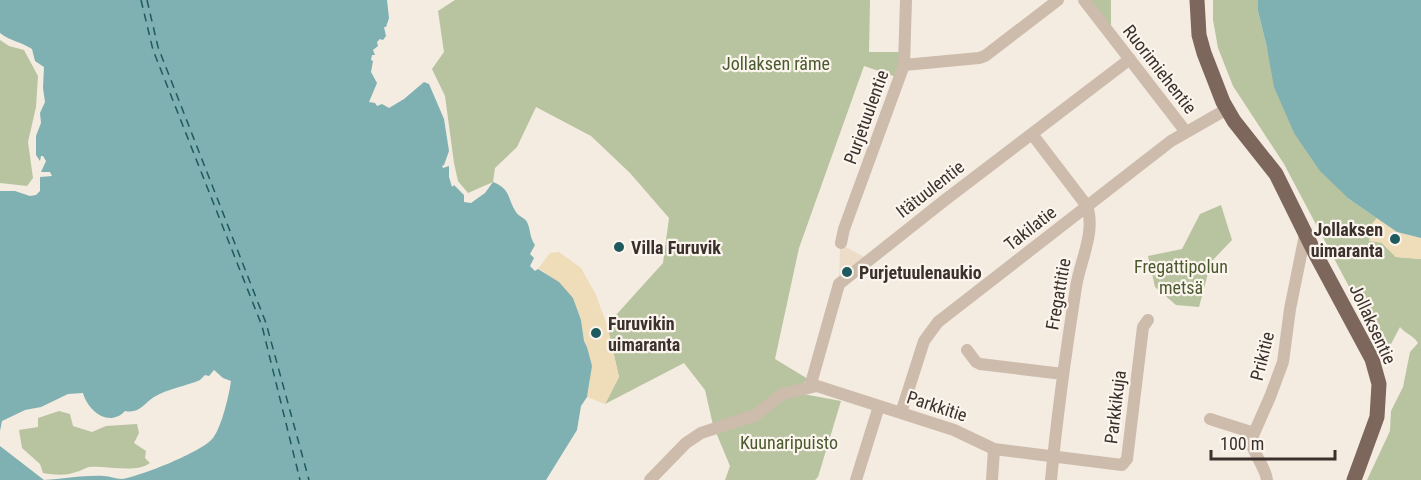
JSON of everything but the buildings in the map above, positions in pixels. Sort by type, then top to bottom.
[{"type":"main road","name":"Jollaksentie","points":[[1197,0],[1197,19],[1202,45],[1227,109],[1276,174],[1305,234],[1364,340],[1372,359],[1379,384],[1377,417],[1354,480]]},
{"type":"street","name":"Purjetuulentie","points":[[841,243],[844,229],[904,65],[906,0]]},
{"type":"street","points":[[904,65],[985,56],[1058,0]]},
{"type":"street","name":"Ruorimiehentie","points":[[1084,0],[1186,132]]},
{"type":"street","name":"Itätuulentie","points":[[810,387],[839,284],[1130,59]]},
{"type":"street","name":"Takilatie","points":[[901,413],[924,341],[932,328],[1087,206],[1186,132],[1227,109]]},
{"type":"street","points":[[1032,134],[1087,206]]},
{"type":"street","name":"Fregattitie","points":[[1051,480],[1063,374],[1077,283],[1090,225],[1087,206]]},
{"type":"street","name":"Prikitie","points":[[1254,433],[1283,362],[1290,309],[1305,234]]},
{"type":"street","name":"Parkkikuja","points":[[1053,456],[1118,465],[1125,463],[1143,327],[1148,320]]},
{"type":"street","points":[[968,350],[980,364],[1063,374]]},
{"type":"street","name":"Parkkitie","points":[[810,387],[817,386],[962,432],[994,448],[1053,456]]},
{"type":"street","points":[[650,480],[686,443],[700,433],[756,415],[782,394],[810,387]]},
{"type":"street","points":[[856,480],[879,406]]},
{"type":"street","points":[[1210,419],[1254,433],[1251,440],[1252,447],[1264,468],[1267,480]]},
{"type":"street","points":[[992,480],[994,448]]},
{"type":"green space","name":"Jollaksen räme","points":[[455,0],[870,0],[869,52],[905,52],[899,78],[864,66],[799,248],[775,359],[808,379],[788,395],[776,401],[713,425],[705,390],[684,363],[605,404],[619,377],[607,325],[663,263],[669,218],[630,173],[591,136],[536,107],[517,147],[495,168],[493,182],[468,193],[458,181],[445,96],[432,69],[444,52],[438,11]]},
{"type":"green space","points":[[1089,0],[1111,0],[1111,27]]},
{"type":"green space","points":[[1213,0],[1258,0],[1258,11],[1267,48],[1349,199],[1377,218],[1372,224],[1382,243],[1396,257],[1421,259],[1421,480],[1367,480],[1390,431],[1391,411],[1403,387],[1410,352],[1418,343],[1400,327],[1391,344],[1384,343],[1381,347],[1284,164],[1233,86],[1218,48],[1213,20]]},
{"type":"green space","points":[[0,40],[9,46],[24,50],[38,76],[36,107],[28,142],[33,178],[27,186],[0,183]]},
{"type":"green space","name":"Fregattipolun metsä","points":[[1221,205],[1232,240],[1211,262],[1199,307],[1176,305],[1155,287],[1148,256],[1182,249],[1200,214]]},
{"type":"green space","name":"Kuunaripuisto","points":[[803,394],[841,401],[818,477],[815,480],[725,480],[730,466],[715,430],[783,397]]},
{"type":"green space","points":[[59,411],[70,414],[73,426],[92,432],[106,426],[137,424],[139,433],[134,443],[146,451],[145,458],[150,463],[129,469],[89,467],[68,474],[43,473],[40,464],[22,448],[19,430],[38,427],[38,418]]},
{"type":"sand","name":"Jollaksen uimaranta","points":[[1377,218],[1397,232],[1421,238],[1421,259],[1396,257],[1382,243],[1369,241],[1372,224]]},
{"type":"sand","name":"Furuvikin uimaranta","points":[[559,252],[581,268],[596,295],[607,325],[619,377],[605,404],[587,397],[590,382],[587,347],[573,298],[538,269],[550,253]]},
{"type":"shaded area","name":"Purjetuulenaukio","points":[[844,246],[870,260],[839,284],[840,248]]},
{"type":"water","points":[[0,0],[387,0],[389,18],[384,27],[386,36],[377,42],[378,46],[373,50],[375,55],[372,55],[371,60],[373,61],[371,72],[377,83],[369,102],[377,106],[382,104],[389,108],[424,82],[429,84],[444,119],[449,151],[442,166],[443,168],[449,166],[452,187],[454,185],[464,195],[464,202],[471,203],[485,193],[493,182],[503,188],[516,212],[526,220],[535,245],[530,254],[534,258],[530,266],[535,271],[538,269],[559,282],[573,298],[581,320],[584,341],[592,366],[587,397],[581,406],[577,430],[546,480],[44,480],[96,476],[122,479],[156,468],[197,450],[207,444],[216,433],[225,410],[231,381],[223,378],[214,370],[209,376],[205,375],[200,380],[159,394],[138,409],[125,411],[112,418],[106,418],[94,411],[83,393],[68,394],[41,407],[25,410],[2,421],[0,431],[0,191],[36,195],[40,191],[40,177],[52,176],[50,172],[41,172],[46,161],[41,156],[40,161],[36,155],[36,136],[41,123],[40,113],[45,102],[44,67],[35,61],[32,49],[0,33]]},
{"type":"water","points":[[1258,0],[1421,0],[1421,238],[1397,232],[1349,199],[1320,171],[1294,133],[1274,87],[1258,11]]},
{"type":"water","points":[[0,446],[44,480],[0,480]]},
{"type":"ferry route","points":[[141,0],[153,50],[262,326],[300,480]]},
{"type":"ferry route","points":[[147,0],[158,47],[266,323],[309,480]]},
{"type":"place","name":"Jollaksen uimaranta","points":[[1395,239]]},
{"type":"place","name":"Villa Furuvik","points":[[619,247]]},
{"type":"place","name":"Purjetuulenaukio","points":[[847,272]]},
{"type":"place","name":"Furuvikin uimaranta","points":[[596,333]]}]
